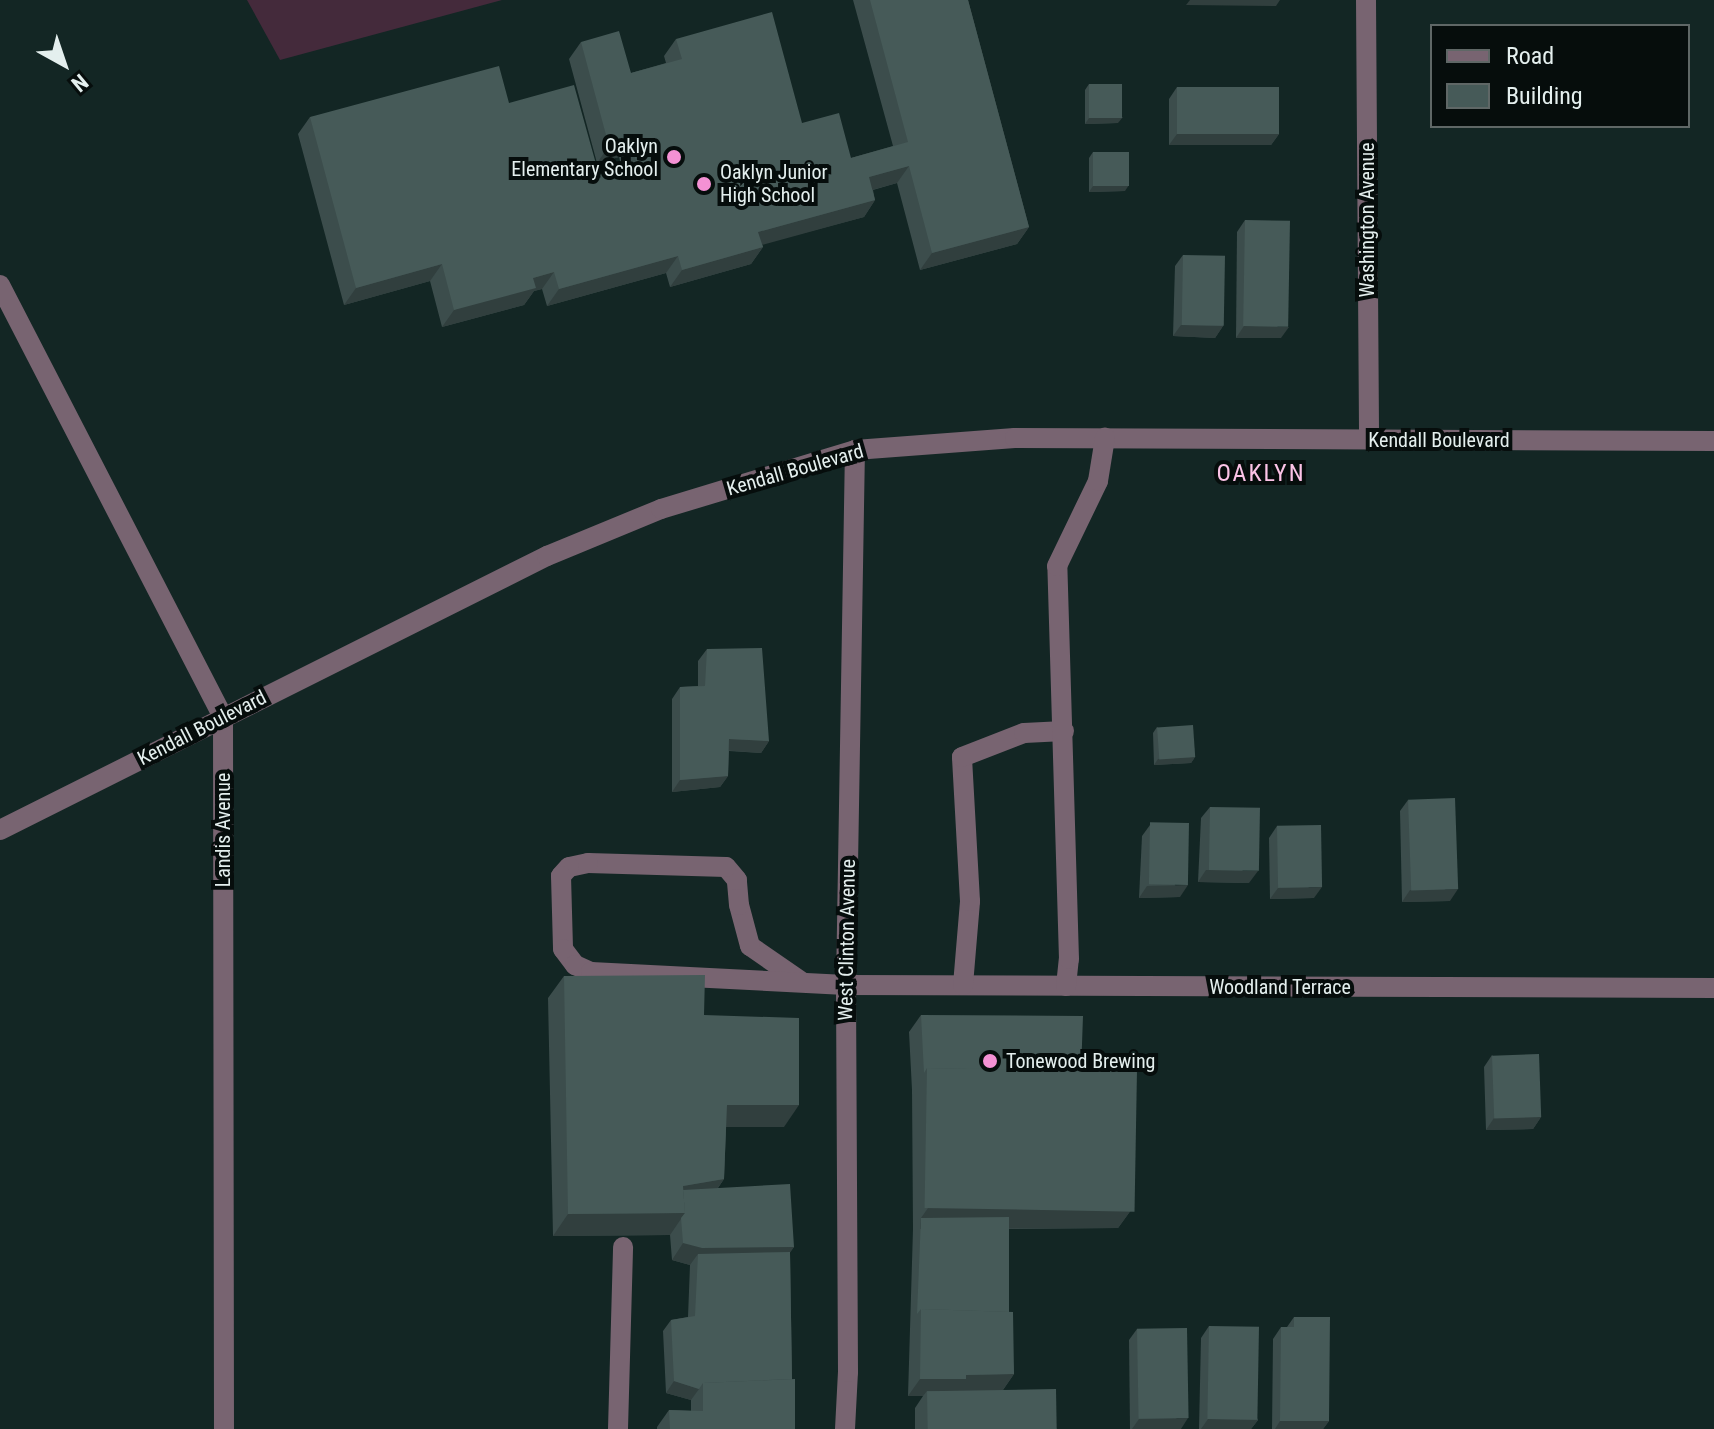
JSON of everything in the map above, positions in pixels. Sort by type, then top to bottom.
[{"type":"street","name":"Washington Avenue","points":[[1366,0],[1369,440]]},
{"type":"street","name":"Landis Avenue","points":[[0,285],[223,717],[224,1429]]},
{"type":"street","name":"Kendall Boulevard","points":[[0,830],[547,556],[661,509],[855,450],[1015,438],[1714,441]]},
{"type":"street","points":[[1066,986],[1069,959],[1057,566],[1098,481],[1105,438]]},
{"type":"street","name":"West Clinton Avenue","points":[[845,1429],[848,1372],[846,985],[855,450]]},
{"type":"street","points":[[963,985],[970,901],[962,757],[1024,733],[1064,731]]},
{"type":"street","name":"Woodland Terrace","points":[[802,982],[750,946],[739,905],[737,880],[726,867],[588,863],[569,867],[561,876],[563,949],[575,965],[591,972],[846,985],[1714,988]]},
{"type":"street","points":[[618,1429],[623,1247]]},
{"type":"shaded area","points":[[247,0],[502,0],[280,60]]},
{"type":"building","points":[[870,0],[968,0],[1029,227],[932,253],[909,166],[869,177],[875,200],[758,232],[763,247],[682,270],[678,256],[559,289],[554,272],[533,278],[536,288],[454,310],[442,264],[356,288],[310,117],[499,66],[509,103],[574,85],[598,171],[636,161],[630,140],[609,146],[581,42],[619,31],[631,73],[682,59],[676,39],[772,12],[802,123],[839,113],[851,158],[908,142]]},
{"type":"building","points":[[1089,84],[1122,84],[1122,118],[1089,118]]},
{"type":"building","points":[[1177,87],[1279,87],[1279,134],[1177,134]]},
{"type":"building","points":[[1093,152],[1129,152],[1129,186],[1093,186]]},
{"type":"building","points":[[1245,220],[1290,221],[1288,327],[1243,326]]},
{"type":"building","points":[[1183,255],[1225,256],[1224,326],[1182,325]]},
{"type":"building","points":[[762,648],[769,741],[729,739],[728,776],[680,780],[680,687],[705,686],[707,649]]},
{"type":"building","points":[[1193,725],[1195,757],[1159,759],[1157,728]]},
{"type":"building","points":[[1455,798],[1458,889],[1411,891],[1408,800]]},
{"type":"building","points":[[1210,807],[1260,808],[1259,871],[1209,870]]},
{"type":"building","points":[[1150,822],[1189,823],[1188,885],[1149,884]]},
{"type":"building","points":[[1321,825],[1322,887],[1278,888],[1277,826]]},
{"type":"building","points":[[705,975],[704,1015],[799,1018],[799,1105],[727,1105],[724,1179],[683,1186],[685,1213],[568,1214],[564,976]]},
{"type":"building","name":"Tonewood Brewing","points":[[921,1015],[1083,1016],[1081,1072],[927,1068],[924,1073]]},
{"type":"building","points":[[1539,1054],[1541,1117],[1494,1119],[1492,1056]]},
{"type":"building","points":[[927,1068],[1137,1072],[1135,1212],[925,1208]]},
{"type":"building","points":[[790,1184],[794,1247],[702,1248],[683,1243],[683,1190]]},
{"type":"building","points":[[1009,1217],[1009,1312],[921,1309],[917,1314],[921,1218]]},
{"type":"building","points":[[790,1252],[792,1379],[703,1383],[699,1389],[674,1381],[671,1320],[695,1316],[698,1254]]},
{"type":"building","points":[[921,1309],[1013,1312],[1014,1374],[966,1375],[966,1379],[920,1379]]},
{"type":"building","points":[[1294,1317],[1330,1317],[1329,1421],[1280,1421],[1281,1327],[1294,1327]]},
{"type":"building","points":[[1209,1326],[1259,1327],[1257,1420],[1207,1419]]},
{"type":"building","points":[[1187,1328],[1189,1418],[1139,1419],[1137,1329]]},
{"type":"building","points":[[795,1379],[795,1429],[670,1429],[669,1410],[703,1411],[703,1383]]},
{"type":"building","points":[[1056,1389],[1057,1429],[928,1429],[927,1391]]},
{"type":"place","name":"Oaklyn Elementary School","points":[[674,157]]},
{"type":"place","name":"Oaklyn Junior High School","points":[[704,184]]},
{"type":"place","name":"Tonewood Brewing","points":[[990,1061]]},
{"type":"district","name":"OAKLYN","points":[[1261,474]]}]
